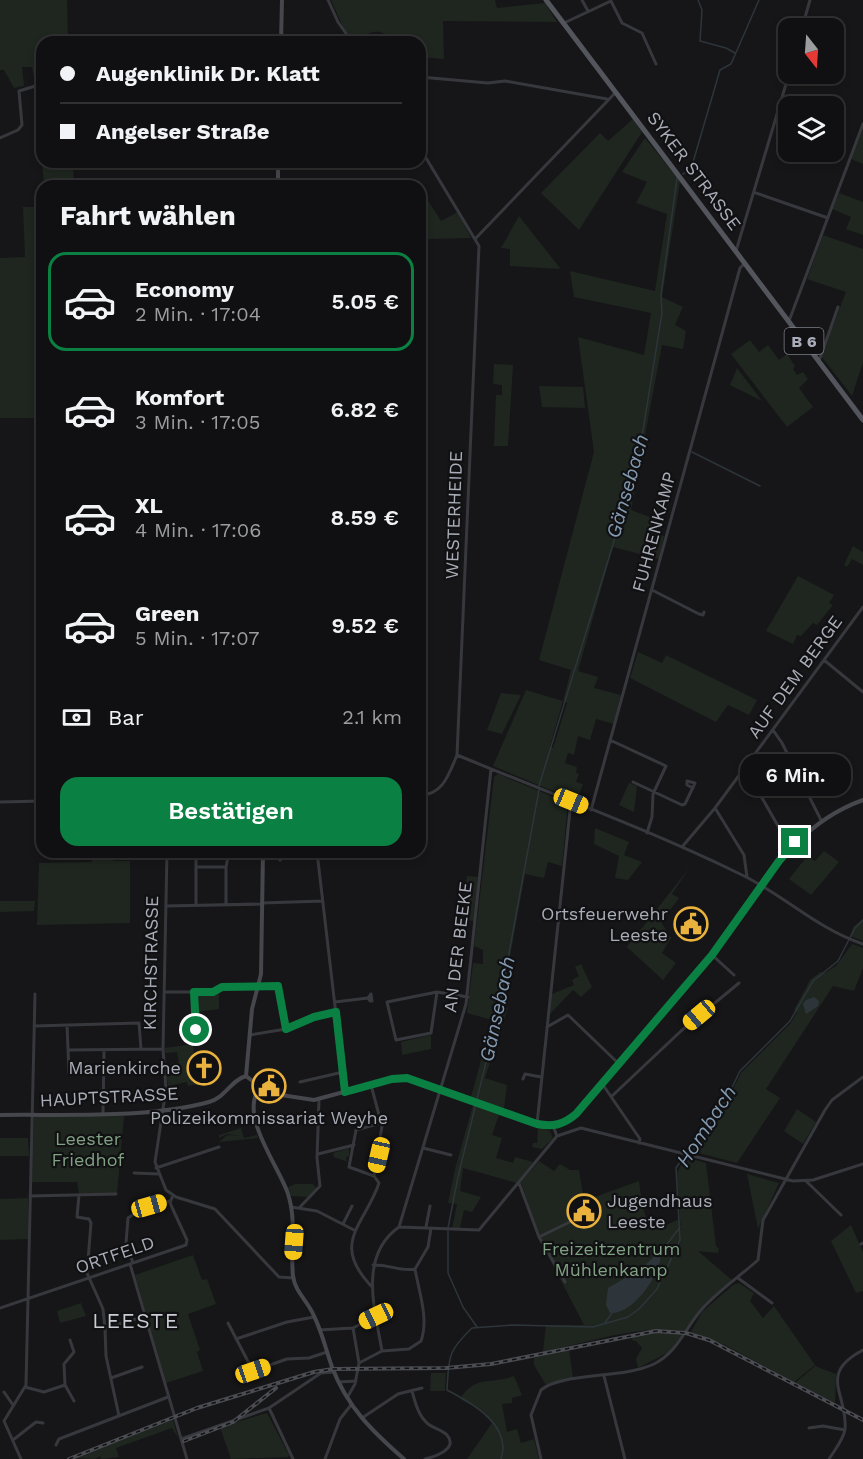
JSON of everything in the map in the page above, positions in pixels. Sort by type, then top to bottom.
[{"type":"main road","points":[[281,36],[282,0]]},
{"type":"main road","name":"SYKER STRASSE","points":[[546,0],[863,420]]},
{"type":"main road","points":[[263,858],[259,986],[252,1009],[246,1076],[259,1089],[268,1093],[319,1100],[371,1085],[407,1078],[537,1124],[553,1126],[569,1120],[712,955],[790,847],[822,820],[863,800]]},
{"type":"main road","name":"HAUPTSTRASSE","points":[[0,1115],[165,1110],[217,1100],[246,1076]]},
{"type":"main road","points":[[259,1089],[255,1098],[258,1126],[266,1152],[281,1178],[291,1207],[295,1231],[294,1278],[299,1294],[315,1317],[334,1372],[351,1405],[361,1419],[404,1459]]},
{"type":"street","points":[[328,0],[338,22],[348,36]]},
{"type":"street","points":[[582,0],[588,12]]},
{"type":"street","points":[[564,24],[611,0],[622,23],[642,33],[656,64]]},
{"type":"street","points":[[805,18],[810,0]]},
{"type":"street","points":[[426,78],[488,83],[506,81],[607,99]]},
{"type":"street","points":[[736,251],[786,84]]},
{"type":"street","points":[[0,138],[18,130],[22,125],[19,91],[36,86]]},
{"type":"street","points":[[426,158],[476,238],[616,92]]},
{"type":"street","points":[[789,321],[863,124]]},
{"type":"street","points":[[755,193],[828,218]]},
{"type":"street","name":"WESTERHEIDE","points":[[426,795],[440,789],[457,755],[478,246],[476,238]]},
{"type":"street","name":"FUHRENKAMP","points":[[591,810],[740,268],[745,263]]},
{"type":"street","points":[[819,361],[838,307]]},
{"type":"street","points":[[652,590],[699,614],[703,615],[704,612]]},
{"type":"street","name":"AUF DEM BERGE","points":[[682,847],[716,808],[863,607]]},
{"type":"street","points":[[824,660],[863,692]]},
{"type":"street","points":[[773,730],[822,820]]},
{"type":"street","points":[[610,740],[666,766],[654,792],[651,824],[647,833]]},
{"type":"street","points":[[457,755],[682,847],[747,877],[813,920],[863,944]]},
{"type":"street","points":[[745,768],[749,771],[790,847]]},
{"type":"street","name":"AN DER BEEKE","points":[[374,1263],[399,1227],[468,997],[492,769]]},
{"type":"street","points":[[633,782],[682,805],[693,788]]},
{"type":"street","points":[[0,802],[36,801]]},
{"type":"street","points":[[537,1124],[571,801]]},
{"type":"street","points":[[716,808],[744,855],[747,877]]},
{"type":"street","name":"KIRCHSTRASSE","points":[[156,1168],[155,1153],[165,1110],[163,1049],[167,858]]},
{"type":"street","points":[[196,858],[196,904]]},
{"type":"street","points":[[226,904],[228,858]]},
{"type":"street","points":[[317,858],[345,1092]]},
{"type":"street","points":[[196,867],[226,867]]},
{"type":"street","points":[[166,906],[322,901]]},
{"type":"street","points":[[712,955],[734,975]]},
{"type":"street","points":[[612,1096],[681,1031],[739,983]]},
{"type":"street","points":[[164,992],[213,992],[222,987],[280,987],[286,1029]]},
{"type":"street","points":[[194,992],[196,1030]]},
{"type":"street","points":[[437,992],[431,1033],[396,1040],[387,1002],[437,992],[468,997]]},
{"type":"street","points":[[21,1459],[5,1423],[5,1417],[25,1387],[35,994]]},
{"type":"street","points":[[334,1002],[368,998]]},
{"type":"street","points":[[250,1035],[286,1029],[314,1017],[336,1012]]},
{"type":"street","points":[[547,1027],[568,1015],[618,1063]]},
{"type":"street","points":[[34,1026],[139,1023],[141,1049]]},
{"type":"street","points":[[67,1025],[69,1073]]},
{"type":"street","points":[[68,1050],[163,1049]]},
{"type":"street","points":[[103,1113],[104,1050]]},
{"type":"street","points":[[300,1082],[343,1072]]},
{"type":"street","points":[[523,1079],[525,1074],[541,1077]]},
{"type":"street","points":[[541,1459],[531,1415],[541,1390],[555,1383],[642,1369],[668,1355],[702,1310],[760,1258],[761,1225],[785,1179],[832,1100],[863,1077]]},
{"type":"street","points":[[602,1082],[640,1139],[639,1143]]},
{"type":"street","points":[[371,1085],[381,1123],[374,1176]]},
{"type":"street","points":[[300,1207],[321,1186],[318,1154],[319,1100]]},
{"type":"street","points":[[371,1286],[357,1268],[351,1241],[354,1230],[369,1208],[379,1183],[374,1176],[349,1167],[356,1130],[381,1123]]},
{"type":"street","points":[[553,1126],[557,1136]]},
{"type":"street","points":[[399,1227],[479,1230],[557,1136],[578,1128],[785,1179],[806,1181],[863,1164]]},
{"type":"street","points":[[318,1154],[354,1144]]},
{"type":"street","points":[[219,1147],[156,1168],[163,1186],[173,1195],[216,1209],[279,1278],[294,1278]]},
{"type":"street","points":[[423,1148],[451,1155]]},
{"type":"street","points":[[134,1173],[159,1174]]},
{"type":"street","points":[[806,1181],[841,1215]]},
{"type":"street","points":[[519,1183],[539,1237],[565,1282]]},
{"type":"street","points":[[30,1197],[116,1194]]},
{"type":"street","points":[[79,1195],[77,1217],[89,1219],[91,1223],[88,1279],[104,1309],[111,1378],[119,1416]]},
{"type":"street","points":[[173,1195],[170,1201],[141,1209],[128,1218],[126,1243],[144,1316],[187,1459]]},
{"type":"street","name":"ORTFELD","points":[[0,1308],[188,1243],[170,1201]]},
{"type":"street","points":[[343,1224],[352,1206]]},
{"type":"street","points":[[359,1363],[382,1351],[409,1349],[418,1344],[422,1338],[422,1300],[415,1269],[428,1247],[430,1206]]},
{"type":"street","points":[[291,1207],[317,1210],[354,1230]]},
{"type":"street","points":[[539,1237],[580,1217]]},
{"type":"street","points":[[382,1351],[371,1286],[374,1263],[403,1271],[415,1269]]},
{"type":"street","points":[[738,1278],[772,1303]]},
{"type":"street","points":[[105,1329],[144,1316]]},
{"type":"street","points":[[320,1330],[353,1328],[376,1316]]},
{"type":"street","points":[[236,1339],[287,1322],[315,1317]]},
{"type":"street","points":[[228,1323],[253,1371],[286,1359],[309,1358],[327,1352]]},
{"type":"street","points":[[347,1398],[355,1383],[359,1363],[353,1328]]},
{"type":"street","points":[[70,1340],[74,1352],[64,1364],[65,1385],[74,1401]]},
{"type":"street","points":[[829,1459],[845,1430],[839,1398],[839,1373],[846,1359],[863,1350]]},
{"type":"street","points":[[111,1378],[142,1367]]},
{"type":"street","points":[[181,1439],[269,1408],[321,1373],[334,1372]]},
{"type":"street","points":[[604,1376],[625,1459]]},
{"type":"street","points":[[339,1382],[355,1383]]},
{"type":"street","points":[[25,1387],[44,1392],[65,1385]]},
{"type":"street","points":[[361,1419],[398,1394],[422,1388]]},
{"type":"street","points":[[412,1391],[422,1417],[429,1425],[447,1435],[449,1441],[448,1448],[443,1453],[425,1459]]},
{"type":"street","points":[[4,1392],[13,1405]]},
{"type":"street","points":[[56,1445],[59,1440],[168,1397]]},
{"type":"street","points":[[325,1459],[340,1419],[351,1405]]},
{"type":"street","points":[[269,1408],[293,1458],[288,1459]]},
{"type":"street","points":[[13,1440],[36,1422],[43,1423]]},
{"type":"street","points":[[0,1425],[5,1423]]},
{"type":"street","points":[[809,1428],[823,1426],[845,1430]]},
{"type":"green space","points":[[0,0],[67,0],[68,36],[36,36],[36,83],[32,67],[22,67],[24,86],[14,88],[4,70],[0,70]]},
{"type":"green space","points":[[331,0],[495,0],[497,8],[545,3],[557,22],[443,21],[444,59],[426,58],[426,36],[388,36],[375,32],[364,36],[349,36]]},
{"type":"green space","points":[[633,119],[642,132],[579,230],[541,193],[600,133],[608,141]]},
{"type":"green space","points":[[863,129],[863,164],[851,159]]},
{"type":"green space","points":[[645,138],[680,181],[662,297],[683,307],[675,325],[686,331],[683,349],[662,345],[631,510],[658,520],[654,532],[664,536],[659,559],[613,547],[578,671],[598,677],[594,688],[621,695],[614,724],[596,719],[590,740],[578,736],[574,755],[568,753],[565,763],[577,767],[576,773],[579,774],[576,782],[583,784],[577,801],[493,766],[526,690],[563,701],[571,670],[539,660],[594,452],[578,337],[644,355],[651,313],[574,297],[570,271],[655,291],[667,214],[636,203],[647,182],[622,172]],"holes":[[[563,701],[567,703],[553,748],[550,746]]]},
{"type":"green space","points":[[42,168],[73,168],[74,180],[44,180]]},
{"type":"green space","points":[[839,193],[863,202],[863,235],[846,229],[851,217],[832,209]]},
{"type":"green space","points":[[429,202],[441,221],[458,212],[471,238],[426,239],[426,203]]},
{"type":"green space","points":[[23,207],[36,207],[36,418],[0,418],[0,258],[25,257]]},
{"type":"green space","points":[[519,216],[559,269],[510,266],[510,249],[501,248]]},
{"type":"green space","points":[[823,235],[863,249],[863,362],[852,396],[821,356],[846,292],[807,279]]},
{"type":"green space","points":[[750,340],[759,352],[768,345],[779,360],[787,354],[795,366],[793,369],[797,375],[803,372],[808,379],[799,388],[813,407],[787,427],[731,354]]},
{"type":"green space","points":[[494,364],[513,365],[508,446],[494,446],[496,395],[502,395],[502,385],[493,384]]},
{"type":"green space","points":[[737,368],[762,401],[730,385]]},
{"type":"green space","points":[[539,386],[583,387],[585,408],[542,407]]},
{"type":"green space","points":[[853,546],[863,552],[863,565],[852,559],[847,567],[844,565]]},
{"type":"green space","points":[[798,576],[834,595],[829,603],[833,605],[817,625],[813,623],[801,636],[797,635],[793,644],[766,631]]},
{"type":"green space","points":[[638,652],[662,663],[666,655],[757,700],[749,715],[728,705],[716,722],[630,678]]},
{"type":"green space","points":[[501,693],[521,695],[502,734],[487,730]]},
{"type":"green space","points":[[498,774],[568,803],[562,866],[548,862],[544,878],[525,874],[501,1006],[508,1008],[485,1078],[507,1085],[504,1108],[471,1097],[492,1020],[467,1013],[473,963],[483,964],[483,950],[474,946],[494,777]]},
{"type":"green space","points":[[629,783],[637,786],[634,812],[619,805]]},
{"type":"green space","points":[[595,828],[629,842],[624,855],[642,862],[628,880],[615,878],[619,856],[594,844]]},
{"type":"green space","points":[[824,851],[839,862],[811,895],[789,879],[804,860],[810,858],[815,861]]},
{"type":"green space","points":[[92,858],[130,861],[130,923],[37,925],[39,863],[92,862]]},
{"type":"green space","points":[[690,867],[672,894],[679,898],[661,922],[671,938],[662,953],[676,963],[663,980],[627,947]]},
{"type":"green space","points":[[467,876],[478,877],[474,921],[463,920]]},
{"type":"green space","points":[[0,901],[35,901],[34,911],[0,912]]},
{"type":"green space","points":[[863,919],[863,941],[850,936],[853,927]]},
{"type":"green space","points":[[852,944],[863,948],[863,968],[854,991],[833,986],[766,1089],[780,1098],[737,1163],[691,1151],[721,1113],[741,1073],[790,1024],[797,1012],[794,1010],[810,980],[820,972],[825,973],[836,966]]},
{"type":"green space","points":[[581,964],[592,987],[581,997],[573,990],[550,1014],[552,994],[574,985],[572,980],[579,976],[575,967]]},
{"type":"green space","points":[[219,992],[219,1009],[196,1012],[196,993]]},
{"type":"green space","points":[[431,1035],[431,1049],[402,1055],[401,1042]]},
{"type":"green space","points":[[193,1044],[194,1057],[190,1059],[209,1057],[221,1064],[222,1075],[207,1077],[207,1082],[188,1086],[187,1082],[168,1086],[165,1065],[179,1062],[177,1052],[165,1053],[165,1048]]},
{"type":"green space","points":[[473,1105],[499,1115],[492,1135],[502,1138],[496,1158],[513,1163],[515,1157],[533,1162],[517,1183],[463,1168],[460,1191],[481,1197],[472,1212],[464,1210],[460,1228],[452,1228],[457,1204],[448,1203]]},
{"type":"green space","points":[[797,1109],[816,1122],[803,1144],[784,1131]]},
{"type":"green space","name":"Leester Friedhof","points":[[124,1116],[117,1193],[79,1194],[77,1182],[32,1182],[34,1117]]},
{"type":"green space","points":[[538,1127],[550,1131],[553,1138],[542,1149],[532,1147],[533,1143],[537,1143]]},
{"type":"green space","points":[[241,1128],[244,1138],[257,1135],[258,1138],[219,1142],[227,1135],[241,1136],[227,1134],[219,1138],[219,1135]]},
{"type":"green space","points":[[0,1138],[28,1138],[29,1156],[0,1156]]},
{"type":"green space","points":[[349,1148],[349,1157],[347,1156],[346,1160],[348,1162],[334,1157],[333,1153]]},
{"type":"green space","name":"Freizeitzentrum Mühlenkamp","points":[[685,1157],[706,1163],[716,1246],[719,1249],[718,1253],[698,1251],[732,1280],[706,1304],[685,1331],[631,1332],[543,1352],[546,1325],[584,1325],[541,1242],[521,1182],[539,1161],[554,1171],[560,1164],[570,1170],[579,1170],[584,1201],[639,1181],[647,1219],[656,1230],[679,1219],[681,1234],[677,1173]]},
{"type":"green space","points":[[747,1174],[779,1183],[758,1229]]},
{"type":"green space","points":[[295,1184],[313,1184],[316,1188],[308,1197],[291,1196],[288,1187]]},
{"type":"green space","points":[[28,1198],[28,1239],[0,1240],[0,1199]]},
{"type":"green space","points":[[851,1225],[863,1252],[863,1291],[856,1293],[831,1241]]},
{"type":"green space","points":[[193,1255],[202,1280],[207,1279],[216,1304],[188,1314],[200,1350],[197,1352],[203,1371],[166,1383],[135,1275]]},
{"type":"green space","points":[[739,1283],[754,1293],[750,1301],[763,1318],[774,1306],[815,1365],[794,1382],[725,1345],[691,1332],[702,1312],[733,1285]]},
{"type":"green space","points":[[81,1303],[86,1316],[60,1323],[57,1311]]},
{"type":"green space","points":[[656,1332],[683,1334],[669,1352],[638,1368],[636,1359],[642,1348],[636,1341],[633,1341],[631,1335]]},
{"type":"green space","points":[[569,1349],[573,1378],[546,1385],[534,1365],[534,1358]]},
{"type":"green space","points":[[815,1366],[836,1374],[835,1403],[795,1383]]},
{"type":"green space","points":[[431,1373],[446,1373],[445,1391],[430,1391]]},
{"type":"green space","points":[[514,1376],[522,1395],[512,1398],[512,1403],[502,1404],[507,1432],[517,1429],[521,1443],[534,1439],[539,1459],[467,1459],[492,1423],[479,1409],[460,1399],[466,1391],[478,1383]]},
{"type":"green space","points":[[267,1413],[288,1457],[231,1459],[220,1427]]},
{"type":"green space","points":[[173,1420],[178,1438],[172,1428],[116,1448],[119,1457],[74,1458]]},
{"type":"shaded area","points":[[814,997],[819,1001],[818,1006],[806,1014],[803,1004]]},
{"type":"shaded area","points":[[661,1252],[657,1271],[637,1300],[619,1312],[610,1313],[606,1305],[608,1288],[642,1268]]},
{"type":"waterway","points":[[698,0],[702,10],[700,41],[726,48],[735,53]]},
{"type":"waterway","name":"Gänsebach","points":[[683,174],[691,169],[720,70],[731,64],[759,0]]},
{"type":"waterway","name":"Gänsebach","points":[[539,786],[614,541],[643,430],[662,313],[661,295],[677,178]]},
{"type":"waterway","points":[[692,452],[760,486]]},
{"type":"waterway","name":"Gänsebach","points":[[448,1228],[458,1177],[498,1013],[539,790]]},
{"type":"waterway","name":"Hombach","points":[[501,1459],[503,1447],[501,1436],[488,1417],[468,1401],[447,1390],[449,1362],[458,1343],[472,1328],[513,1325],[593,1327],[628,1317],[639,1309],[657,1289],[680,1240],[676,1168],[695,1140],[720,1112],[740,1071],[790,1021],[813,981],[838,961],[855,928],[863,920]]},
{"type":"waterway","points":[[661,1252],[680,1227]]},
{"type":"waterway","name":"Gänsebach","points":[[448,1231],[448,1273],[463,1307],[477,1327]]},
{"type":"waterway","points":[[604,1324],[612,1313]]},
{"type":"railway","points":[[69,1459],[197,1408],[314,1372],[333,1369],[446,1368],[491,1364],[656,1331],[686,1333],[709,1340],[863,1420]]},
{"type":"railway","points":[[184,1441],[233,1422],[276,1388]]},
{"type":"place","name":"Ortsfeuerwehr Leeste","points":[[691,924]]},
{"type":"place","name":"Marienkirche","points":[[204,1068]]},
{"type":"place","name":"Polizeikommissariat Weyhe","points":[[269,1086]]},
{"type":"place","name":"Jugendhaus Leeste","points":[[584,1211]]},
{"type":"district","name":"LEESTE","points":[[136,1321]]},
{"type":"route","points":[[196,1030],[194,992],[213,992],[222,987],[278,986],[286,1029],[314,1017],[336,1012],[345,1092],[392,1079],[407,1078],[537,1124],[546,1126],[562,1124],[576,1114],[712,955],[795,842]]}]
